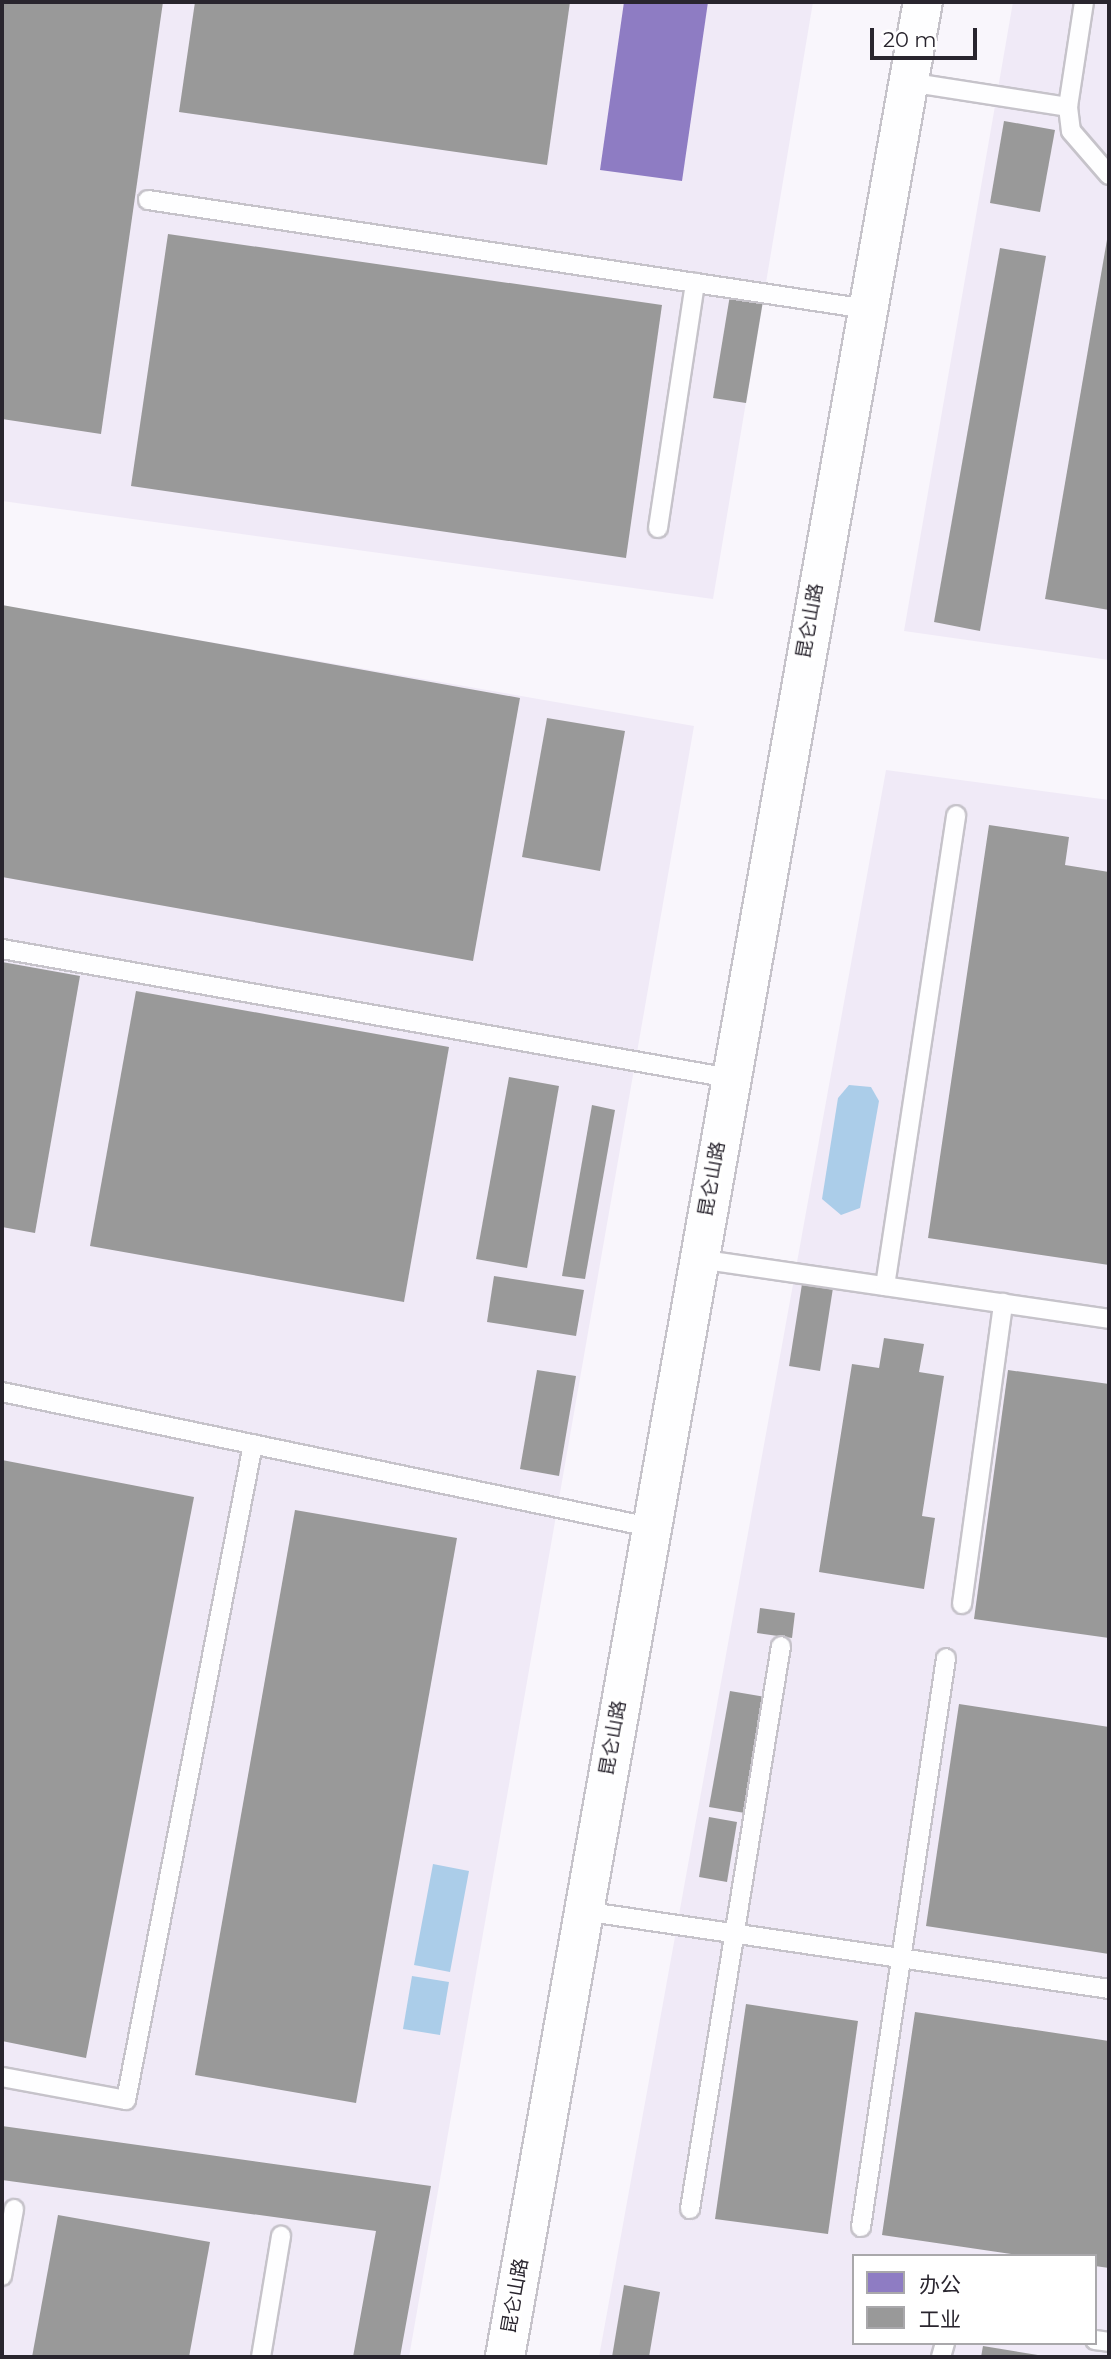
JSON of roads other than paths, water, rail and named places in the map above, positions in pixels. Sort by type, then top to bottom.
[{"type":"street","name":"昆仑山路","points":[[505,2357],[650,1527],[923,2]]},
{"type":"lane","points":[[1083,2],[1068,107],[1071,131],[1109,176]]},
{"type":"lane","points":[[908,82],[1068,107]]},
{"type":"lane","points":[[148,200],[867,309]]},
{"type":"lane","points":[[658,528],[695,283]]},
{"type":"lane","points":[[885,1286],[956,815]]},
{"type":"lane","points":[[2,949],[730,1078]]},
{"type":"lane","points":[[698,1258],[1109,1319]]},
{"type":"lane","points":[[961,1604],[1003,1303]]},
{"type":"lane","points":[[2,1392],[650,1527]]},
{"type":"lane","points":[[2,2077],[126,2100],[253,1444]]},
{"type":"lane","points":[[690,2209],[730,1933],[781,1646]]},
{"type":"lane","points":[[862,2227],[946,1658]]},
{"type":"lane","points":[[583,1911],[1109,1989]]},
{"type":"lane","points":[[2,2277],[14,2209]]},
{"type":"lane","points":[[261,2357],[281,2236]]},
{"type":"water","points":[[849,1085],[871,1087],[879,1101],[860,1208],[841,1215],[822,1199],[838,1098]]},
{"type":"water","points":[[433,1864],[469,1871],[450,1972],[414,1965]]},
{"type":"water","points":[[412,1976],[449,1982],[440,2035],[403,2029]]}]
